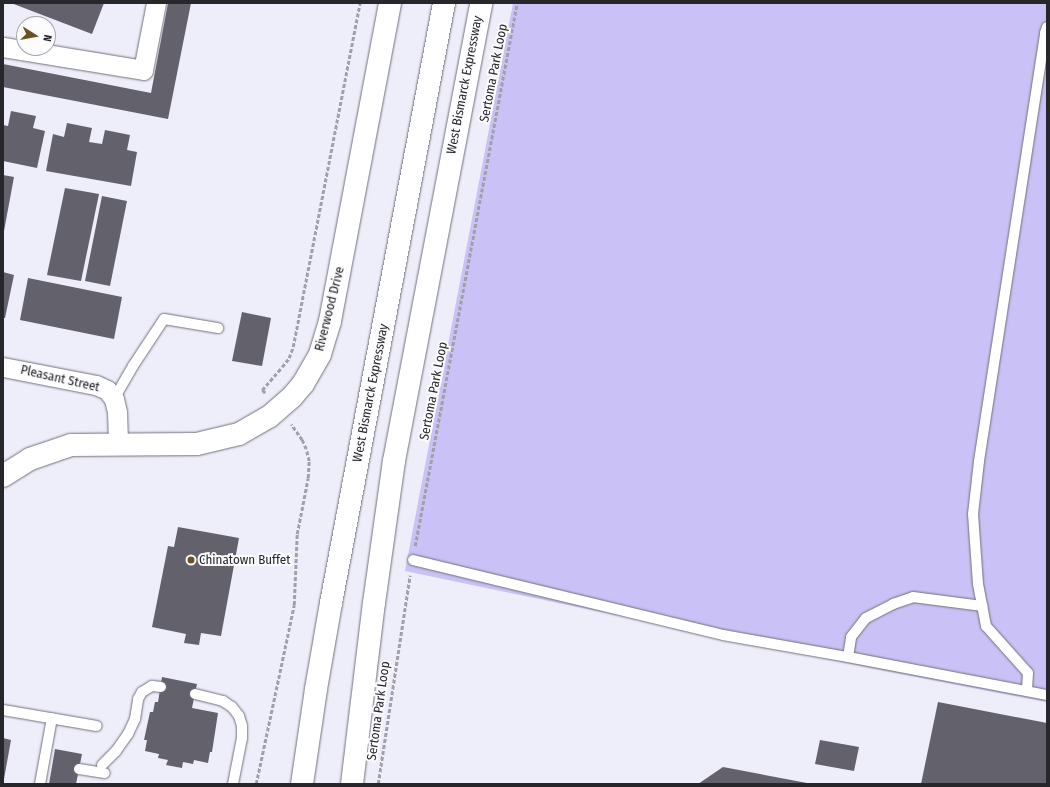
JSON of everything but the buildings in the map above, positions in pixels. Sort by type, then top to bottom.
[{"type":"main road","name":"Riverwood Drive","points":[[3,476],[30,459],[50,451],[71,446],[178,445],[216,441],[239,434],[255,426],[278,409],[303,384],[320,354],[334,305],[390,3]]},
{"type":"main road","name":"West Bismarck Expressway","points":[[302,784],[327,625],[444,3]]},
{"type":"main road","name":"West Bismarck Expressway","points":[[352,784],[375,596],[394,461],[480,3]]},
{"type":"street","points":[[3,47],[143,70],[156,3]]},
{"type":"street","name":"Pleasant Street","points":[[3,367],[96,385],[106,390],[114,399],[117,412],[118,445]]},
{"type":"lane","points":[[1027,691],[1028,673],[986,626],[974,545],[973,514],[979,461],[1046,28]]},
{"type":"lane","points":[[114,399],[133,366],[164,319],[218,328]]},
{"type":"lane","points":[[413,560],[723,635],[1047,695]]},
{"type":"lane","points":[[848,657],[851,637],[866,618],[893,604],[913,597],[982,606]]},
{"type":"lane","points":[[79,769],[103,769],[128,734],[135,719],[138,699],[142,692],[152,686],[161,687]]},
{"type":"lane","points":[[195,694],[223,701],[232,707],[239,716],[242,726],[242,738],[233,784]]},
{"type":"lane","points":[[3,710],[97,726]]},
{"type":"lane","points":[[40,784],[48,764],[52,718]]},
{"type":"path","points":[[256,784],[294,605],[297,534],[308,478],[308,461],[302,440],[262,390],[289,358],[293,347],[360,3]]},
{"type":"path","name":"Sertoma Park Loop","points":[[378,784],[413,560],[517,3]]},
{"type":"shaded area","points":[[513,3],[1047,3],[1047,702],[875,669],[405,571]]},
{"type":"place","name":"Chinatown Buffet","points":[[191,560]]}]
